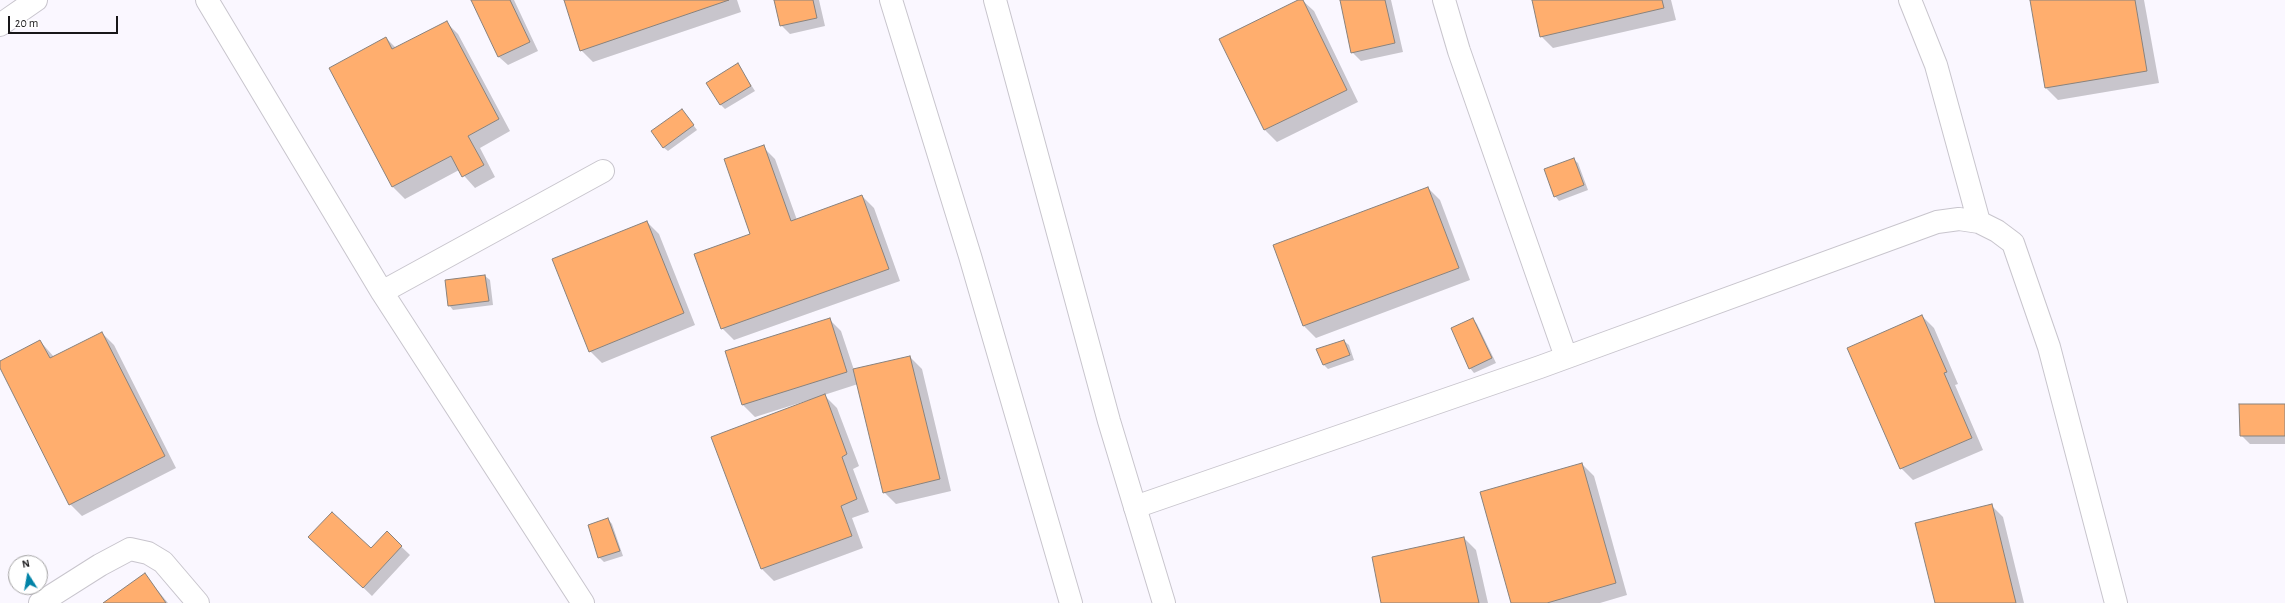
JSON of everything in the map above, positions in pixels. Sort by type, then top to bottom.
[{"type":"street","points":[[0,25],[36,0]]},
{"type":"street","points":[[207,0],[382,292],[583,603]]},
{"type":"street","points":[[891,0],[970,256],[1071,603]]},
{"type":"street","points":[[995,0],[1109,421],[1164,603]]},
{"type":"street","points":[[1444,0],[1459,51],[1566,357]]},
{"type":"street","points":[[1910,0],[1936,65],[1979,222]]},
{"type":"street","points":[[382,292],[603,171]]},
{"type":"street","points":[[1135,507],[1566,357],[1937,222],[1959,219],[1979,222],[1997,231],[2013,243],[2049,347],[2116,603]]},
{"type":"street","points":[[40,603],[100,565],[130,549],[148,554],[163,562],[198,603]]},
{"type":"building","points":[[471,0],[510,0],[530,42],[498,57]]},
{"type":"building","points":[[564,0],[729,0],[580,51]]},
{"type":"building","points":[[774,0],[813,0],[817,18],[780,26]]},
{"type":"building","points":[[1298,0],[1303,0],[1347,90],[1264,130],[1219,39]]},
{"type":"building","points":[[1340,0],[1385,0],[1395,43],[1351,53]]},
{"type":"building","points":[[1532,0],[1662,0],[1664,8],[1540,37]]},
{"type":"building","points":[[2030,0],[2135,0],[2147,71],[2045,88]]},
{"type":"building","points":[[447,21],[499,119],[468,136],[484,165],[462,177],[451,156],[392,187],[329,68],[386,37],[392,49]]},
{"type":"building","points":[[738,63],[751,86],[720,105],[706,83]]},
{"type":"building","points":[[682,109],[694,125],[663,148],[651,131]]},
{"type":"building","points":[[764,145],[791,221],[862,195],[889,269],[721,329],[694,254],[750,234],[724,159]]},
{"type":"building","points":[[1574,158],[1584,185],[1554,197],[1544,169]]},
{"type":"building","points":[[1428,187],[1459,268],[1303,326],[1273,245]]},
{"type":"building","points":[[647,221],[684,313],[589,352],[552,259]]},
{"type":"building","points":[[485,275],[489,301],[448,306],[445,280]]},
{"type":"building","points":[[1922,315],[1947,372],[1944,373],[1972,438],[1900,469],[1847,348]]},
{"type":"building","points":[[830,318],[847,372],[742,405],[725,351]]},
{"type":"building","points":[[1473,318],[1492,358],[1469,369],[1451,328]]},
{"type":"building","points":[[102,332],[165,456],[69,505],[0,368],[0,361],[40,340],[50,358]]},
{"type":"building","points":[[1344,340],[1350,355],[1323,365],[1316,349]]},
{"type":"building","points":[[910,356],[940,479],[883,493],[853,369]]},
{"type":"building","points":[[825,394],[847,454],[842,457],[857,499],[841,506],[852,536],[761,569],[711,437]]},
{"type":"building","points":[[2239,404],[2285,404],[2285,436],[2240,436]]},
{"type":"building","points":[[1582,463],[1616,583],[1547,603],[1511,603],[1480,492]]},
{"type":"building","points":[[1992,504],[2016,603],[1935,603],[1915,523]]},
{"type":"building","points":[[332,512],[371,548],[387,531],[402,546],[363,588],[308,537]]},
{"type":"building","points":[[608,518],[620,551],[598,558],[588,525]]},
{"type":"building","points":[[1464,537],[1479,603],[1381,603],[1372,557]]},
{"type":"building","points":[[145,573],[166,603],[103,603]]}]
